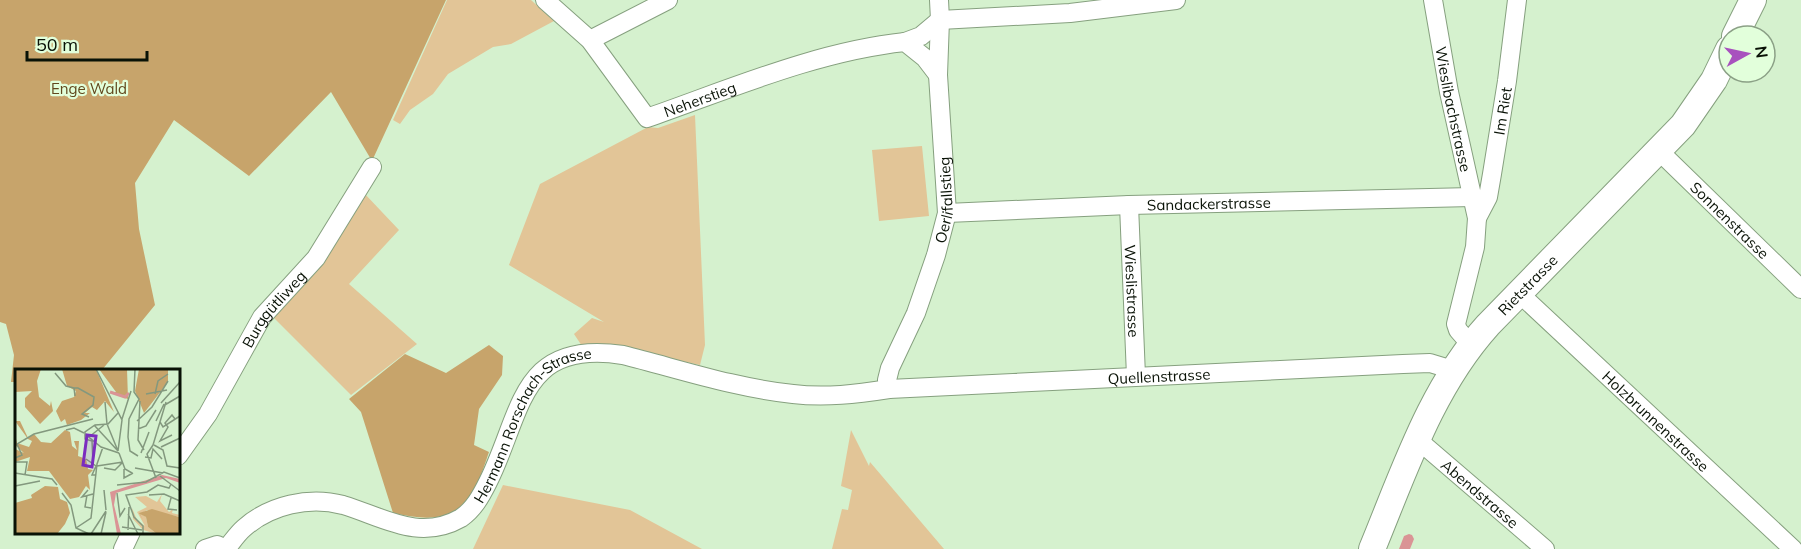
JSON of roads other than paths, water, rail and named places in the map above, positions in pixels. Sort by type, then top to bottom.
[{"type":"street","name":"Neherstieg","points":[[545,0],[590,40],[646,118],[801,65],[872,46],[905,42],[921,36],[940,20]]},
{"type":"street","points":[[590,40],[668,0]]},
{"type":"street","name":"Oerlifallstieg","points":[[889,389],[887,380],[890,368],[916,313],[936,255],[947,213],[938,75],[939,0]]},
{"type":"street","points":[[940,20],[1070,13],[1176,0]]},
{"type":"street","name":"Wieslibachstrasse","points":[[1433,0],[1449,92],[1477,218]]},
{"type":"street","name":"Im Riet","points":[[1477,218],[1488,197],[1507,81],[1516,0]]},
{"type":"street","points":[[1741,24],[1753,0]]},
{"type":"street","points":[[905,42],[925,58],[938,75]]},
{"type":"street","name":"Rietstrasse","points":[[1372,549],[1418,440],[1453,370],[1471,345],[1683,126],[1717,71]]},
{"type":"street","name":"Sonnenstrasse","points":[[1659,151],[1801,289]]},
{"type":"street","name":"Burggütliweg","points":[[180,453],[208,414],[262,317],[316,258],[372,167]]},
{"type":"street","name":"Sandackerstrasse","points":[[947,213],[1129,205],[1472,197]]},
{"type":"street","name":"Wieslistrasse","points":[[1129,205],[1136,376]]},
{"type":"street","points":[[1471,345],[1458,330],[1456,324],[1475,247],[1477,218]]},
{"type":"street","name":"Holzbrunnenstrasse","points":[[1520,294],[1793,549]]},
{"type":"street","name":"Hermann Rorschach-Strasse","points":[[205,549],[218,545],[226,549],[244,528],[266,513],[289,504],[318,502],[342,505],[388,523],[413,528],[434,527],[452,522],[470,512],[481,496],[514,413],[529,387],[545,367],[577,353],[603,352],[623,355],[754,389],[795,394],[852,395],[866,393]]},
{"type":"street","name":"Quellenstrasse","points":[[866,393],[889,389],[1430,363],[1453,370]]},
{"type":"street","name":"Abendstrasse","points":[[1418,440],[1544,549]]},
{"type":"street","points":[[123,549],[130,534]]},
{"type":"park label","name":"Enge Wald","points":[[89,88]]}]
